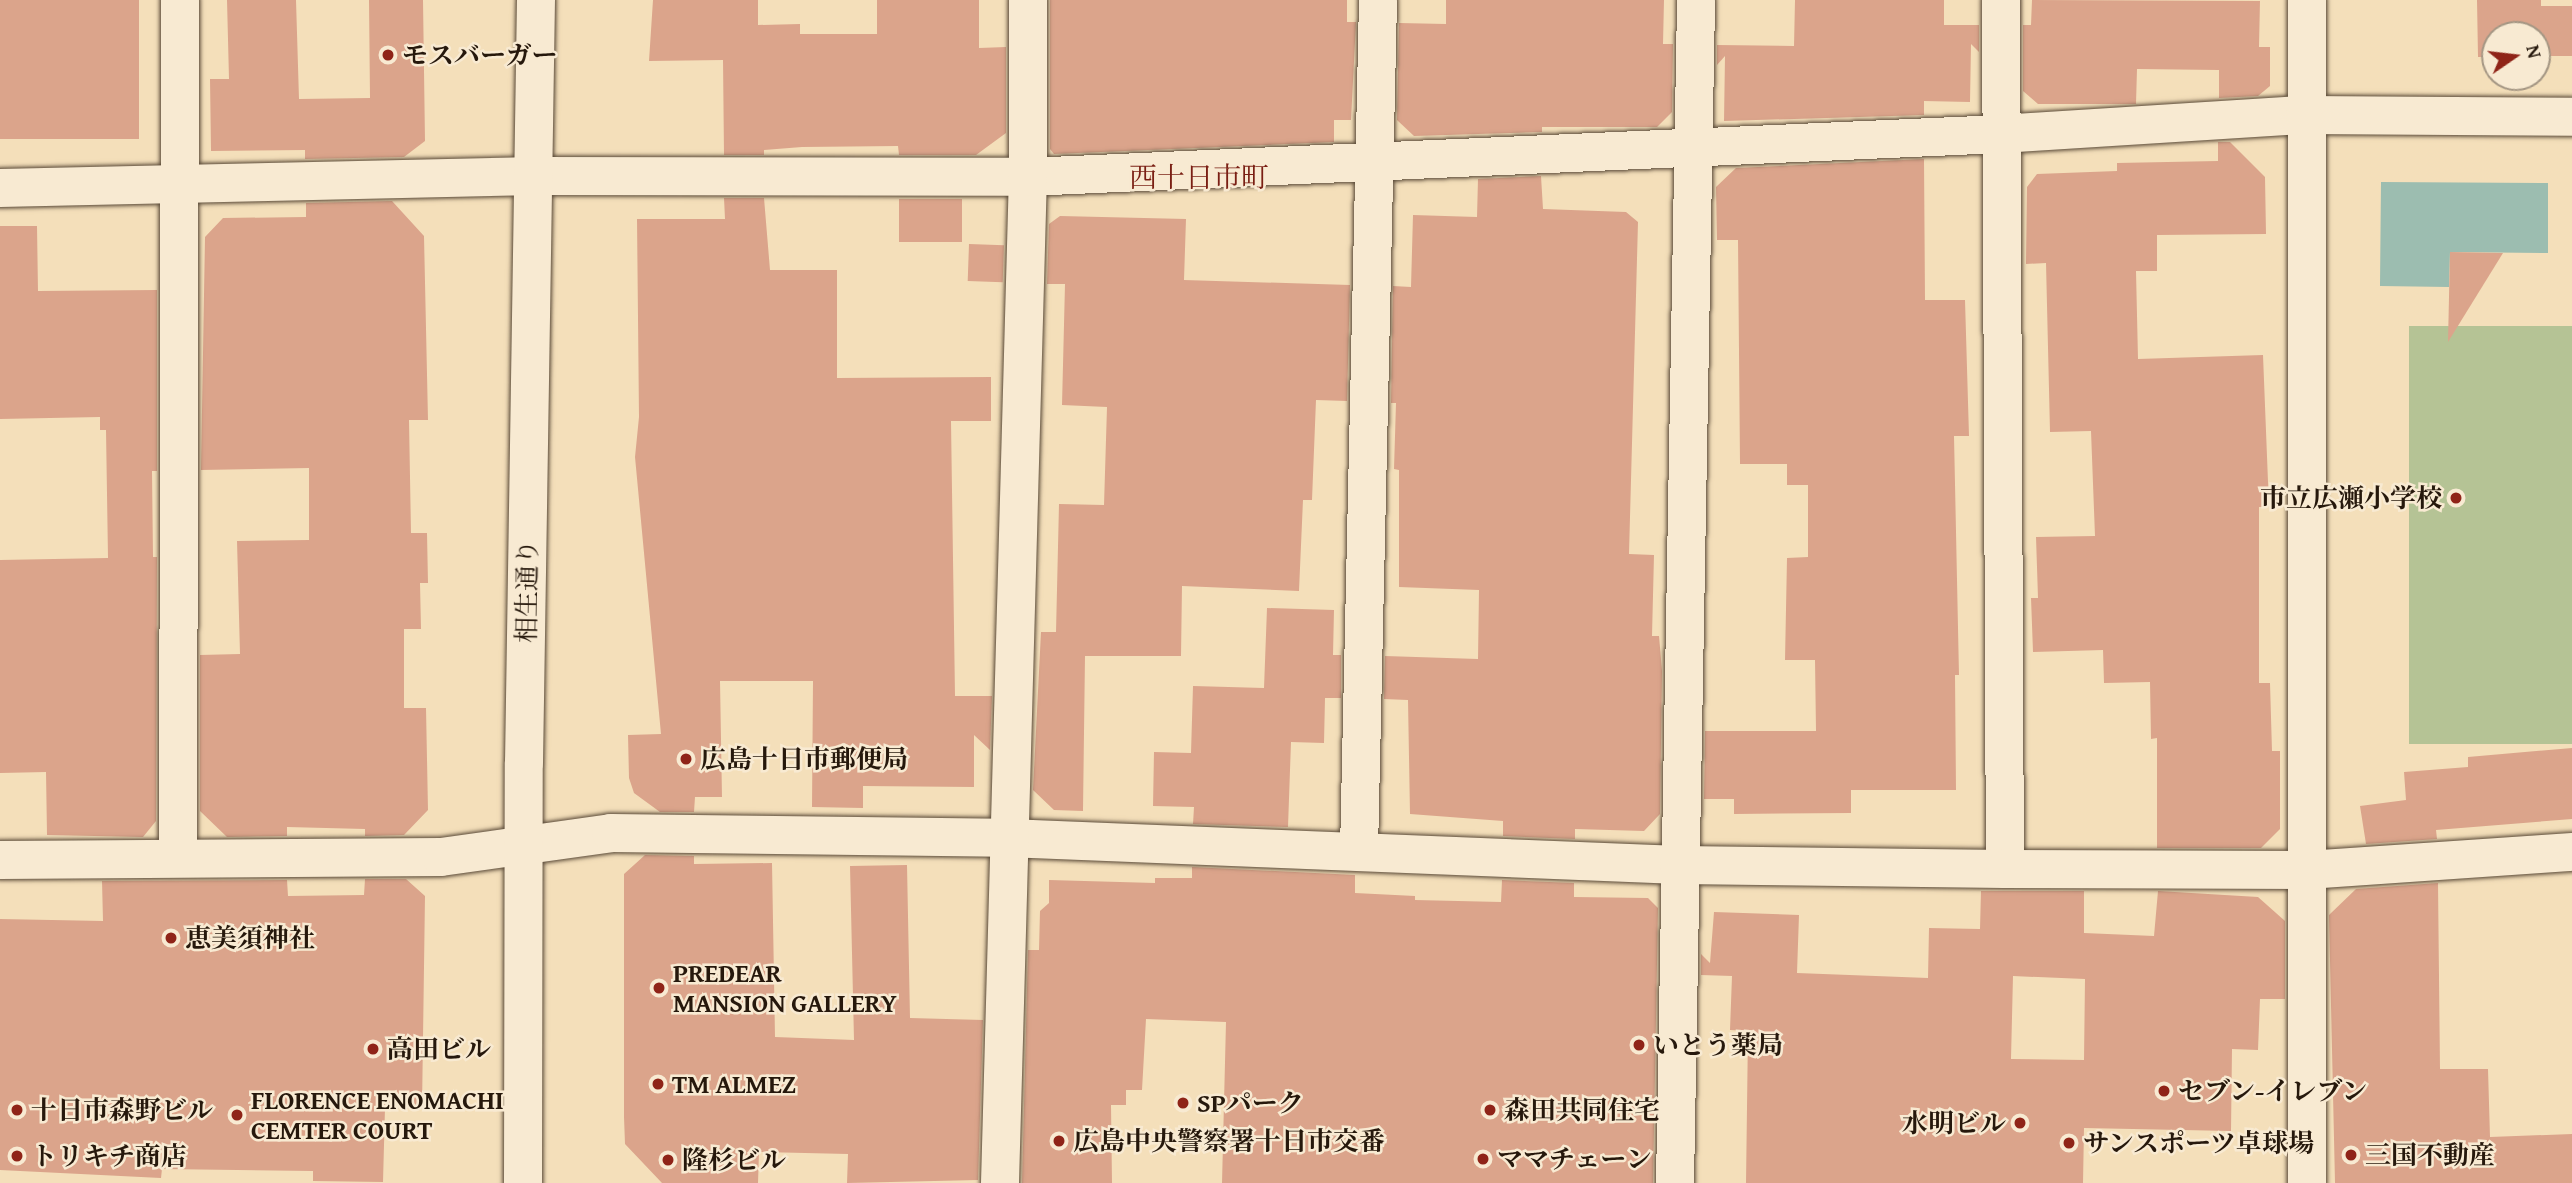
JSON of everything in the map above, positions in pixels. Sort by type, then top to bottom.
[{"type":"street","points":[[178,858],[180,0]]},
{"type":"street","name":"相生通り","points":[[523,1183],[524,845],[536,176],[536,0]]},
{"type":"street","points":[[999,1183],[1028,177],[1028,0]]},
{"type":"street","points":[[1359,851],[1378,0]]},
{"type":"street","points":[[1675,1183],[1696,0]]},
{"type":"street","points":[[2001,0],[2005,869]]},
{"type":"street","points":[[2307,0],[2307,1183]]},
{"type":"street","points":[[0,188],[536,176],[1028,177],[1374,164],[2000,134],[2305,115],[2572,117]]},
{"type":"street","points":[[0,860],[441,857],[611,833],[1007,838],[1679,865],[2005,869],[2307,870],[2572,852]]},
{"type":"green space","points":[[2409,326],[2572,326],[2572,744],[2409,744]]},
{"type":"shaded area","points":[[2381,182],[2548,183],[2548,253],[2450,252],[2449,287],[2380,286]]},
{"type":"building","points":[[0,0],[139,0],[139,139],[0,139]]},
{"type":"building","points":[[227,0],[296,0],[299,99],[370,98],[369,0],[423,0],[425,141],[404,157],[305,159],[305,150],[211,151],[210,79],[229,79]]},
{"type":"building","points":[[653,0],[758,0],[758,25],[800,24],[800,34],[877,34],[877,0],[979,0],[979,48],[1006,47],[1006,133],[976,155],[899,155],[898,146],[802,147],[764,150],[764,155],[724,155],[723,60],[649,61]]},
{"type":"building","points":[[1050,0],[1347,0],[1347,22],[1356,22],[1351,120],[1334,120],[1334,142],[1054,154],[1050,149]]},
{"type":"building","points":[[1446,0],[1664,0],[1663,44],[1673,44],[1672,112],[1657,127],[1542,127],[1542,132],[1414,136],[1397,120],[1399,23],[1446,24]]},
{"type":"building","points":[[1795,0],[1944,0],[1944,25],[1979,25],[1979,52],[1971,44],[1970,102],[1924,101],[1924,115],[1724,121],[1725,56],[1717,65],[1717,45],[1794,46]]},
{"type":"building","points":[[2032,0],[2260,1],[2259,47],[2270,47],[2270,86],[2258,96],[2219,98],[2219,70],[2137,69],[2136,104],[2038,104],[2023,91],[2023,25],[2031,25]]},
{"type":"building","points":[[2477,0],[2541,0],[2541,6],[2572,6],[2572,56],[2551,56],[2551,21],[2481,21],[2481,57],[2478,57]]},
{"type":"building","points":[[2218,142],[2230,142],[2265,177],[2266,234],[2157,235],[2157,271],[2136,271],[2138,359],[2263,355],[2269,507],[2259,507],[2259,683],[2270,683],[2272,751],[2280,751],[2280,829],[2261,848],[2157,848],[2157,738],[2151,739],[2150,682],[2104,683],[2103,650],[2033,652],[2031,598],[2038,598],[2036,537],[2095,536],[2091,431],[2050,432],[2046,263],[2026,264],[2027,187],[2037,174],[2117,171],[2117,163],[2218,161]]},
{"type":"building","points":[[1924,159],[1925,300],[1965,300],[1969,436],[1954,436],[1959,675],[1955,675],[1956,790],[1851,790],[1851,813],[1734,814],[1734,799],[1704,799],[1705,731],[1816,731],[1815,660],[1785,660],[1787,558],[1808,557],[1808,485],[1787,485],[1787,464],[1740,464],[1738,240],[1717,240],[1716,187],[1736,168]]},
{"type":"building","points":[[1541,176],[1543,209],[1626,212],[1638,222],[1629,554],[1654,555],[1652,636],[1659,636],[1662,671],[1660,814],[1644,831],[1575,829],[1575,839],[1503,836],[1503,821],[1410,814],[1408,700],[1384,699],[1385,656],[1478,659],[1479,590],[1399,587],[1399,470],[1394,469],[1396,403],[1391,403],[1393,286],[1411,287],[1413,215],[1477,217],[1478,179]]},
{"type":"building","points":[[724,198],[764,198],[770,270],[837,270],[837,378],[991,377],[991,421],[951,421],[955,696],[992,696],[990,750],[974,735],[974,787],[863,786],[863,808],[812,807],[813,681],[720,681],[722,797],[695,797],[694,812],[660,812],[634,793],[629,778],[628,735],[661,734],[635,457],[639,417],[637,219],[725,219]]},
{"type":"building","points":[[899,199],[962,199],[962,242],[899,242]]},
{"type":"building","points":[[392,201],[424,236],[428,420],[409,420],[411,533],[427,533],[428,583],[420,583],[421,629],[404,629],[404,708],[426,708],[428,810],[404,835],[365,836],[365,829],[287,827],[287,836],[227,837],[200,811],[200,655],[240,654],[237,541],[309,540],[309,468],[201,470],[205,237],[223,218],[306,217],[306,203]]},
{"type":"building","points":[[1060,216],[1186,219],[1184,280],[1350,285],[1347,401],[1316,400],[1312,500],[1303,500],[1299,591],[1182,586],[1181,656],[1085,656],[1083,811],[1054,810],[1033,790],[1041,632],[1056,632],[1059,504],[1104,505],[1107,407],[1062,405],[1065,284],[1047,284],[1049,224]]},
{"type":"building","points":[[0,226],[37,226],[38,291],[157,290],[157,471],[152,471],[153,557],[157,557],[156,821],[143,837],[47,835],[46,772],[0,773],[0,560],[108,558],[106,430],[100,430],[100,417],[0,419]]},
{"type":"building","points":[[969,244],[1004,245],[1003,282],[968,281]]},
{"type":"building","points":[[2450,252],[2503,253],[2448,342]]},
{"type":"building","points":[[1267,608],[1334,610],[1333,655],[1341,655],[1341,698],[1325,698],[1324,743],[1291,742],[1288,827],[1193,824],[1194,807],[1153,806],[1154,752],[1191,753],[1193,686],[1264,688]]},
{"type":"building","points":[[2572,748],[2572,819],[2436,830],[2437,839],[2366,844],[2360,806],[2406,800],[2404,772],[2468,767],[2468,757]]},
{"type":"building","points":[[645,855],[694,856],[694,864],[772,863],[775,1037],[854,1040],[850,866],[907,865],[910,1018],[983,1020],[978,1180],[847,1183],[848,1154],[759,1152],[758,1183],[662,1183],[625,1144],[624,874]]},
{"type":"building","points":[[1192,867],[1355,875],[1355,893],[1415,896],[1415,900],[1501,902],[1502,880],[1574,883],[1574,897],[1648,898],[1658,908],[1653,1183],[1222,1183],[1226,1022],[1146,1019],[1142,1090],[1126,1090],[1126,1105],[1111,1105],[1112,1183],[1022,1183],[1028,950],[1039,950],[1040,911],[1049,903],[1049,880],[1155,883],[1155,878],[1192,878]]},
{"type":"building","points":[[365,879],[406,879],[425,896],[422,1109],[385,1108],[383,1182],[313,1181],[313,1171],[162,1169],[161,1178],[0,1170],[0,919],[103,921],[102,881],[287,880],[288,896],[364,895]]},
{"type":"building","points":[[2438,883],[2440,1069],[2488,1069],[2490,1137],[2572,1134],[2572,1183],[2335,1183],[2329,915],[2356,889]]},
{"type":"building","points":[[1981,891],[2084,891],[2084,933],[2154,936],[2158,891],[2258,897],[2285,921],[2285,999],[2260,999],[2258,1050],[2232,1049],[2231,1131],[2084,1128],[2083,1183],[1746,1183],[1748,1031],[1730,1030],[1732,976],[1701,975],[1701,954],[1710,963],[1714,912],[1799,915],[1797,973],[1928,978],[1929,928],[1980,929]],"holes":[[[2013,976],[2085,979],[2084,1060],[2011,1059]]]},
{"type":"place","name":"モスバーガー","points":[[388,55]]},
{"type":"place","name":"市立広瀬小学校","points":[[2456,498]]},
{"type":"place","name":"広島十日市郵便局","points":[[686,759]]},
{"type":"place","name":"恵美須神社","points":[[171,938]]},
{"type":"place","name":"PREDEAR MANSION GALLERY","points":[[659,988]]},
{"type":"place","name":"いとう薬局","points":[[1639,1045]]},
{"type":"place","name":"高田ビル","points":[[373,1049]]},
{"type":"place","name":"TM ALMEZ","points":[[658,1084]]},
{"type":"place","name":"セブン-イレブン","points":[[2164,1091]]},
{"type":"place","name":"SPパーク","points":[[1183,1103]]},
{"type":"place","name":"十日市森野ビル","points":[[17,1110]]},
{"type":"place","name":"森田共同住宅","points":[[1490,1110]]},
{"type":"place","name":"FLORENCE ENOMACHI CEMTER COURT","points":[[237,1115]]},
{"type":"place","name":"水明ビル","points":[[2020,1123]]},
{"type":"place","name":"広島中央警察署十日市交番","points":[[1059,1141]]},
{"type":"place","name":"サンスポーツ卓球場","points":[[2069,1143]]},
{"type":"place","name":"三国不動産","points":[[2351,1155]]},
{"type":"place","name":"トリキチ商店","points":[[17,1156]]},
{"type":"place","name":"ママチェーン","points":[[1483,1159]]},
{"type":"place","name":"隆杉ビル","points":[[668,1160]]},
{"type":"district","name":"西十日市町","points":[[1199,177]]}]
